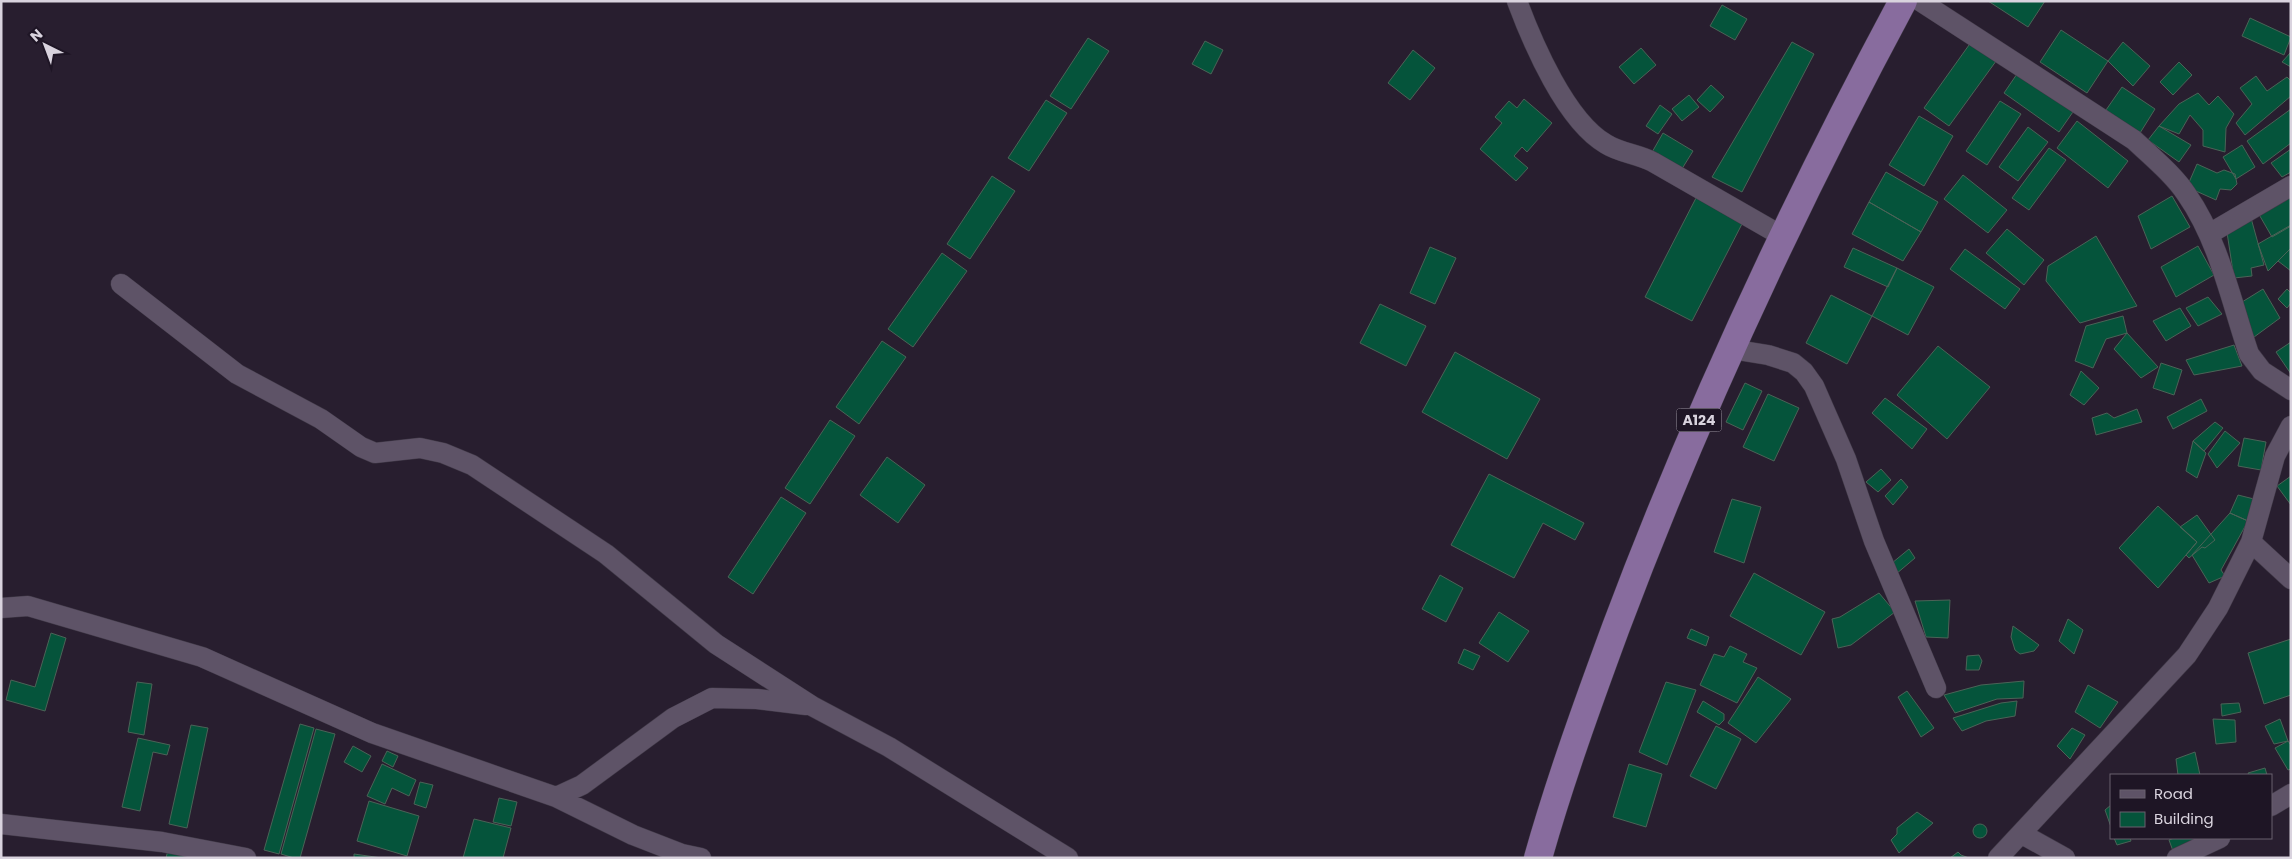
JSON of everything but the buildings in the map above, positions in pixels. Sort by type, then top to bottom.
[{"type":"highway","name":"A124","points":[[1538,858],[1588,703],[1678,468],[1782,236],[1903,1]]},
{"type":"street","points":[[1517,1],[1524,21],[1564,100],[1581,125],[1608,146],[1640,155],[1782,236]]},
{"type":"street","points":[[1920,1],[2134,140],[2187,194],[2209,234],[2249,354],[2262,370],[2291,390]]},
{"type":"street","points":[[2209,234],[2291,186]]},
{"type":"street","points":[[121,284],[237,374],[321,418],[361,447],[375,453],[420,448],[443,453],[472,465],[606,554],[716,644],[812,706],[889,747],[1068,858]]},
{"type":"street","points":[[1731,349],[1768,355],[1793,363],[1804,372],[1814,386],[1846,460],[1874,541],[1936,688]]},
{"type":"street","points":[[1998,858],[2187,655],[2218,608],[2251,542],[2274,456],[2291,426]]},
{"type":"street","points":[[2251,542],[2291,579]]},
{"type":"street","points":[[5,605],[28,606],[202,656],[372,733],[556,797],[633,835],[682,854],[701,858]]},
{"type":"street","points":[[556,797],[582,785],[673,718],[712,698],[757,699],[812,706]]},
{"type":"street","points":[[2272,805],[2291,794]]},
{"type":"street","points":[[1,824],[162,842],[246,858]]},
{"type":"street","points":[[2022,834],[2065,858]]},
{"type":"street","points":[[2178,858],[2218,839]]}]
